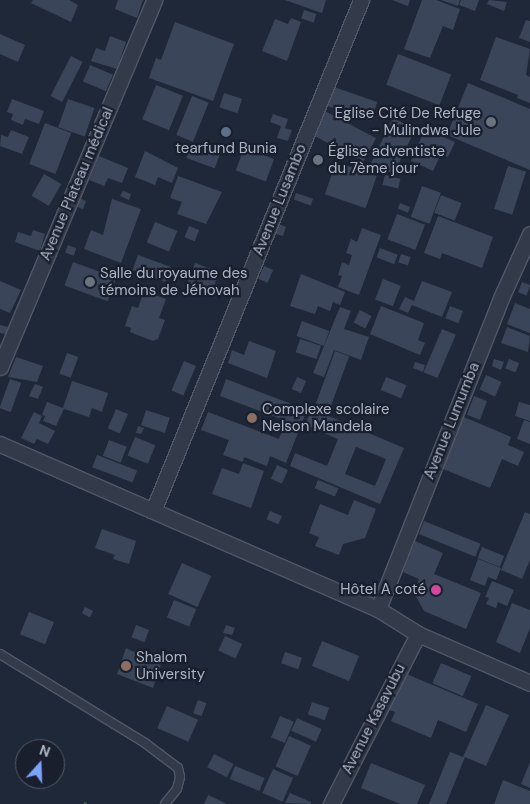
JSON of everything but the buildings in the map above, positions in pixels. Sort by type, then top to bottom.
[{"type":"street","name":"Avenue Plateau médical","points":[[0,367],[154,0]]},
{"type":"street","name":"Avenue Lusambo","points":[[154,511],[362,0]]},
{"type":"street","name":"Avenue Lumumba","points":[[378,609],[497,307],[530,234]]},
{"type":"street","points":[[0,444],[378,609],[418,634],[530,683]]},
{"type":"street","name":"Avenue Kasavubu","points":[[331,804],[418,634]]},
{"type":"lane","points":[[0,654],[145,743],[178,768],[180,777],[177,788],[165,804]]},
{"type":"place","name":"Eglise Cité De Refuge - Mulindwa Jule","points":[[491,122]]},
{"type":"place","name":"tearfund Bunia","points":[[226,132]]},
{"type":"place","name":"Église adventiste du 7ème jour","points":[[318,160]]},
{"type":"place","name":"Salle du royaume des témoins de Jéhovah","points":[[90,282]]},
{"type":"place","name":"Complexe scolaire Nelson Mandela","points":[[252,418]]},
{"type":"place","name":"Hôtel A coté","points":[[436,590]]},
{"type":"place","name":"Shalom University","points":[[126,666]]}]
